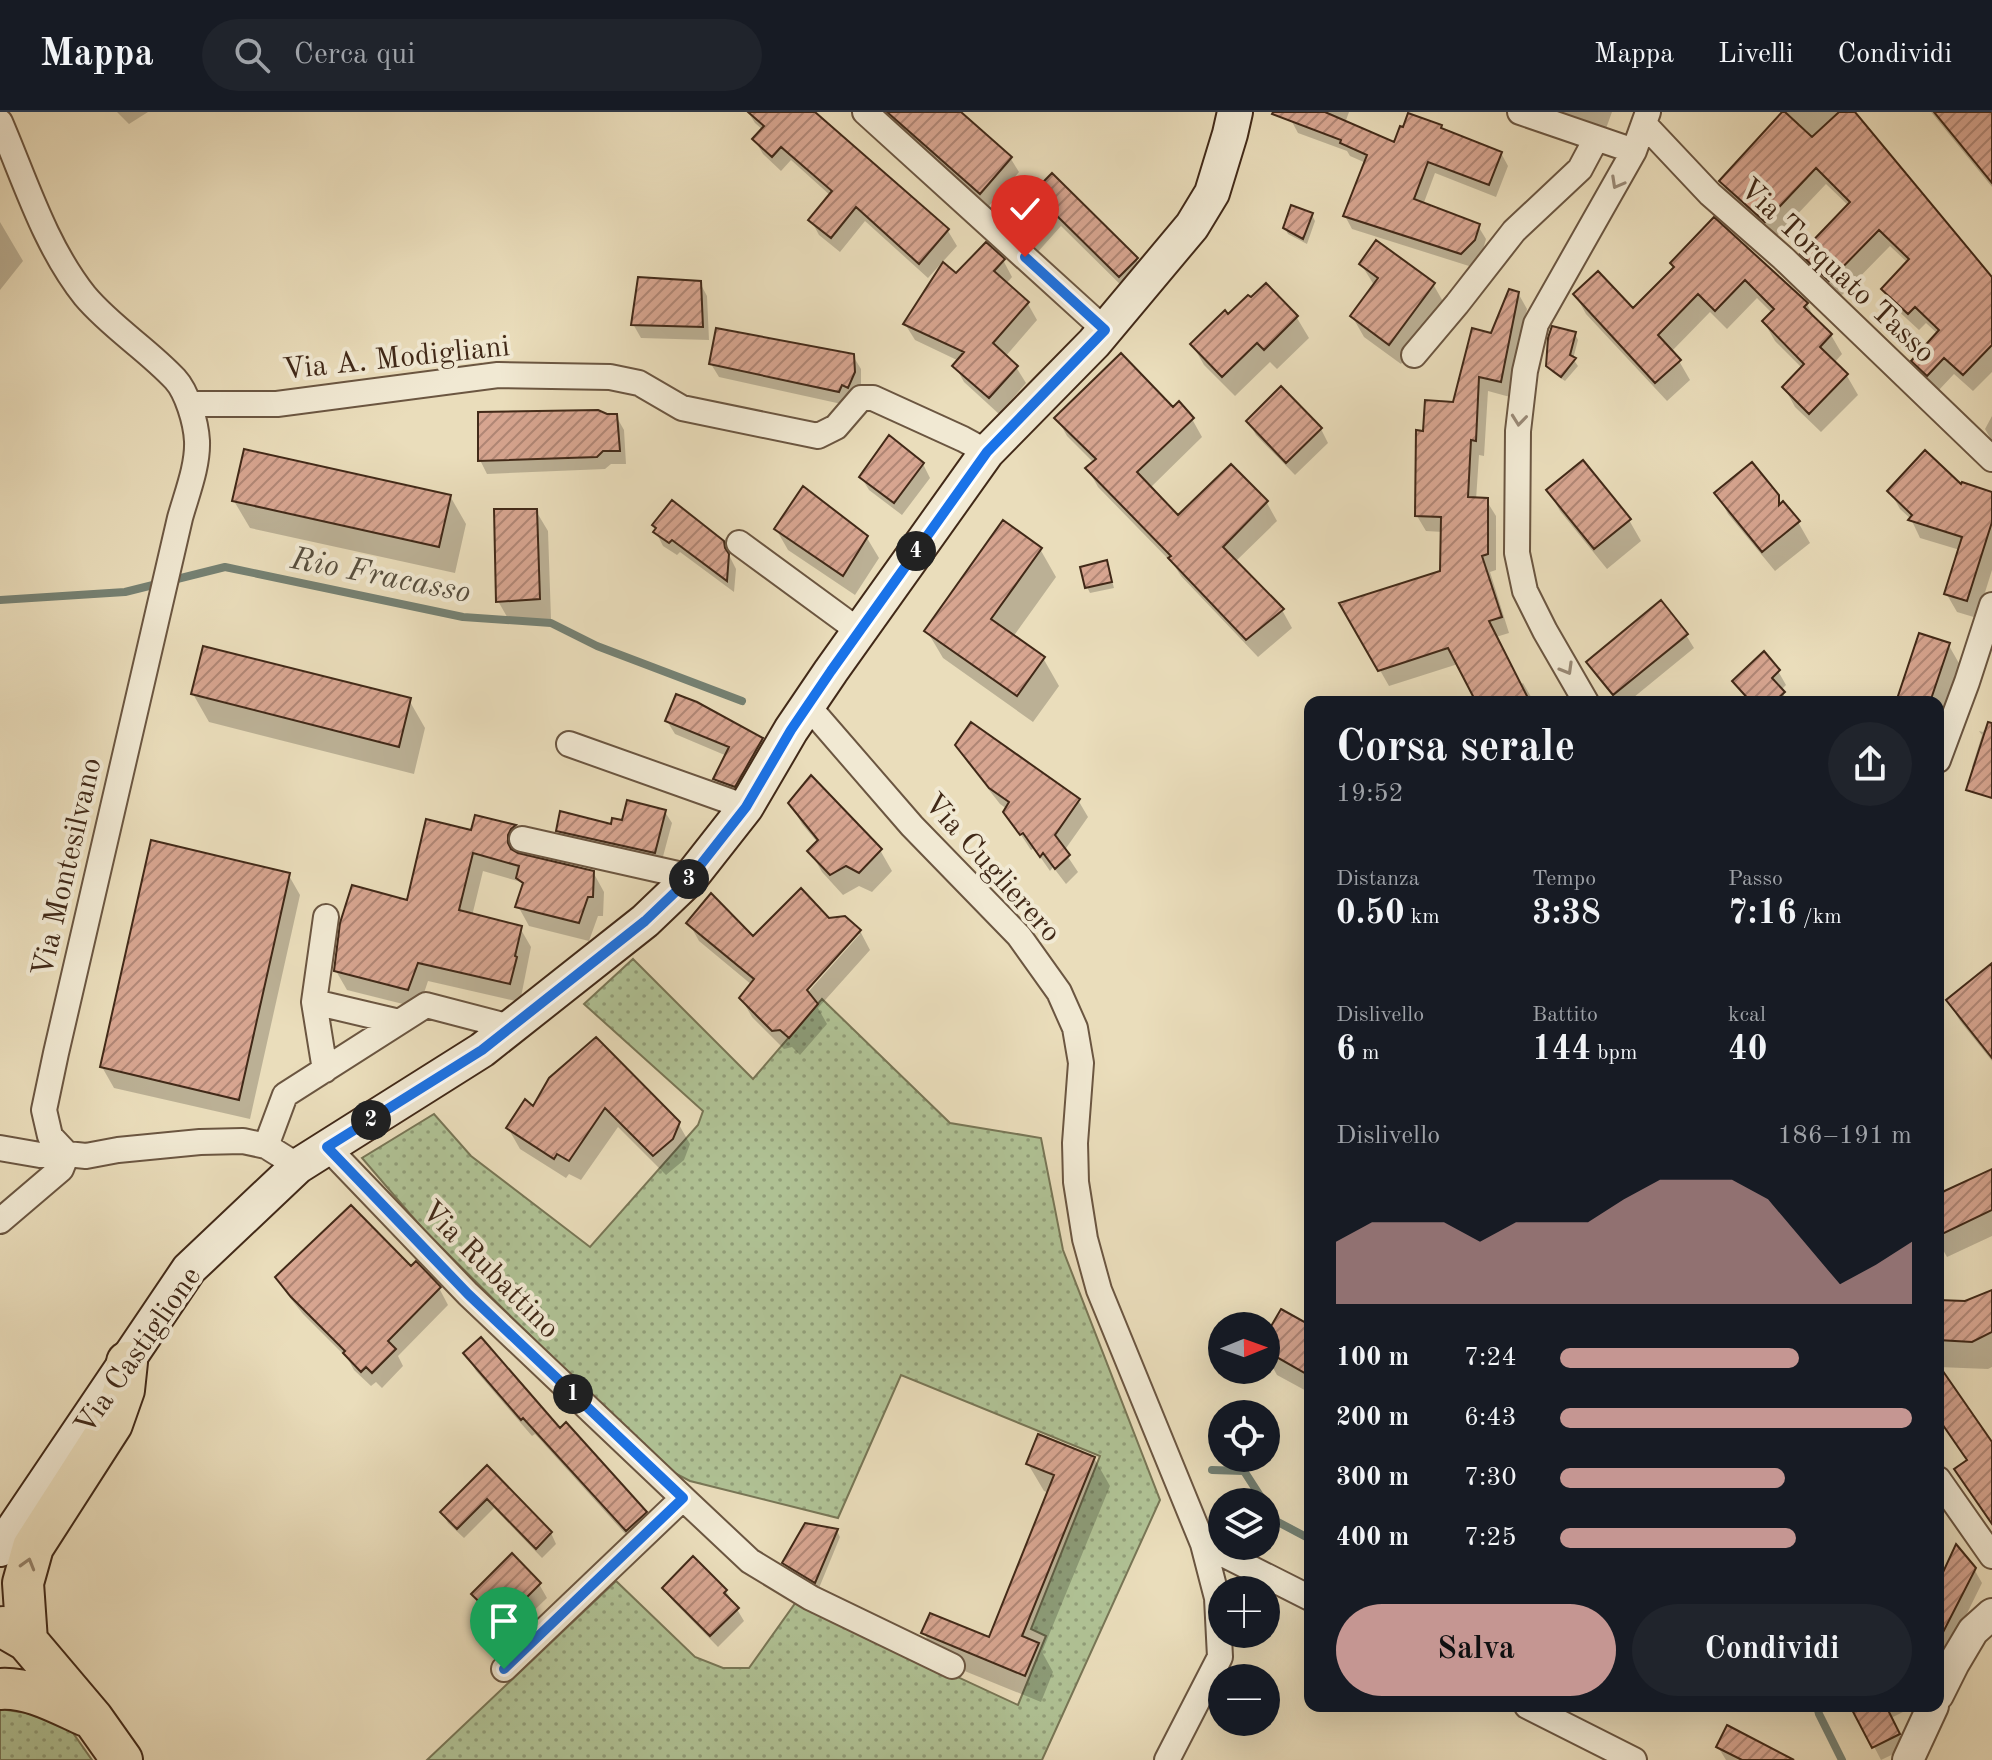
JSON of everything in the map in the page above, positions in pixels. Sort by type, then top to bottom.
[{"type":"highway","points":[[122,1760],[93,1719],[13,1633],[33,1547],[112,1424],[124,1390],[127,1362]]},
{"type":"highway","points":[[2,1687],[44,1697],[93,1719]]},
{"type":"main road","name":"Via Castiglione","points":[[0,1549],[189,1269],[298,1166],[482,1050],[645,921],[691,877],[746,807],[808,706],[987,452],[1105,330],[1192,226],[1212,193],[1235,112]]},
{"type":"street","points":[[865,112],[1105,330]]},
{"type":"street","points":[[1520,112],[1634,151]]},
{"type":"street","points":[[1583,696],[1525,591],[1517,553],[1518,431],[1525,371],[1536,324],[1634,151],[1646,118]]},
{"type":"street","name":"Via Torquato Tasso","points":[[1646,118],[1710,194],[1793,268],[1992,459]]},
{"type":"street","points":[[0,122],[56,253],[86,297],[176,380],[190,404]]},
{"type":"street","points":[[1414,355],[1514,231],[1580,169],[1596,139]]},
{"type":"street","name":"Via A. Modigliani","points":[[190,404],[277,404],[498,375],[610,377],[639,383],[682,408],[818,436],[836,427],[861,398],[873,398],[987,452]]},
{"type":"street","name":"Via Montesilvano","points":[[67,1154],[50,1136],[44,1110],[192,475],[197,441],[190,404]]},
{"type":"street","points":[[739,543],[859,631]]},
{"type":"street","points":[[1944,743],[1992,605]]},
{"type":"street","points":[[1972,666],[1992,681]]},
{"type":"street","name":"Via Cuglierero","points":[[808,706],[912,826],[1019,936],[1059,992],[1075,1028],[1081,1063],[1075,1143],[1076,1182],[1085,1239],[1099,1290],[1203,1544],[1217,1598],[1220,1657],[1167,1760]]},
{"type":"street","points":[[569,744],[746,807]]},
{"type":"street","points":[[522,839],[691,877]]},
{"type":"street","points":[[325,1070],[314,1002],[326,917]]},
{"type":"street","points":[[314,1002],[399,1022]]},
{"type":"street","points":[[266,1146],[285,1095],[426,1005],[510,1027]]},
{"type":"street","points":[[0,1148],[40,1155],[86,1156],[200,1142],[243,1141],[266,1146],[298,1166]]},
{"type":"street","name":"Via Rubattino","points":[[327,1147],[468,1294],[750,1561],[811,1598],[952,1666]]},
{"type":"street","points":[[0,1221],[61,1169],[67,1154]]},
{"type":"street","points":[[1944,1488],[1992,1556]]},
{"type":"street","points":[[504,1669],[683,1498]]},
{"type":"street","points":[[1203,1544],[1304,1595]]},
{"type":"street","points":[[1944,1683],[1973,1631],[1992,1614]]},
{"type":"street","points":[[1539,1712],[1634,1760]]},
{"type":"street","points":[[1908,1760],[1930,1712]]},
{"type":"green space","points":[[633,959],[753,1079],[822,999],[950,1123],[1041,1138],[1063,1250],[1160,1500],[1042,1760],[427,1760],[616,1581],[695,1657],[723,1668],[749,1668],[796,1602],[1018,1705],[1046,1636],[1031,1629],[1100,1456],[901,1375],[838,1518],[690,1481],[661,1466],[423,1229],[362,1158],[434,1114],[471,1156],[590,1247],[698,1125],[703,1111],[584,1004]]},
{"type":"green space","points":[[0,1709],[46,1716],[73,1733],[92,1760],[0,1760]]},
{"type":"building","points":[[748,112],[815,112],[949,229],[919,264],[856,207],[831,238],[808,220],[832,191],[781,147],[772,157],[752,139],[764,126]]},
{"type":"building","points":[[887,112],[961,112],[1012,157],[980,194]]},
{"type":"building","points":[[1273,112],[1325,112],[1394,142],[1408,113],[1502,152],[1489,185],[1428,162],[1414,199],[1480,224],[1475,240],[1461,254],[1343,216],[1367,155],[1340,143],[1341,140]]},
{"type":"building","points":[[1782,112],[1812,137],[1839,112],[1855,112],[1992,277],[1992,345],[1963,375],[1944,358],[1927,376],[1911,361],[1939,330],[1915,307],[1908,314],[1881,289],[1909,259],[1879,230],[1829,281],[1800,254],[1850,202],[1816,168],[1765,222],[1719,181]]},
{"type":"building","points":[[1934,112],[1992,112],[1992,183]]},
{"type":"building","points":[[1052,173],[1138,258],[1119,277],[1049,208],[1024,236],[1006,220]]},
{"type":"building","points":[[1291,205],[1313,213],[1303,239],[1283,228]]},
{"type":"building","points":[[1714,217],[1808,303],[1804,307],[1832,334],[1820,347],[1848,374],[1809,414],[1782,387],[1804,364],[1762,321],[1774,309],[1745,280],[1715,311],[1698,294],[1658,335],[1681,360],[1655,383],[1573,294],[1598,271],[1633,308],[1674,267],[1670,263]]},
{"type":"building","points":[[1376,240],[1435,283],[1389,345],[1350,316],[1378,278],[1359,264]]},
{"type":"building","points":[[986,242],[1005,259],[994,271],[1029,302],[993,343],[1018,366],[989,398],[952,366],[964,352],[903,324],[943,262],[956,273]]},
{"type":"building","points":[[638,277],[701,281],[703,327],[631,325]]},
{"type":"building","points":[[1266,283],[1298,316],[1264,350],[1257,343],[1222,377],[1190,344],[1225,310],[1228,314]]},
{"type":"building","points":[[1509,289],[1519,292],[1501,382],[1479,377],[1476,441],[1471,440],[1468,497],[1488,498],[1488,554],[1482,556],[1502,617],[1489,621],[1527,696],[1473,696],[1448,648],[1378,671],[1339,603],[1440,571],[1441,517],[1415,516],[1416,430],[1423,431],[1425,400],[1453,402],[1472,328],[1491,333]]},
{"type":"building","points":[[1552,326],[1576,332],[1570,355],[1576,358],[1561,377],[1546,366]]},
{"type":"building","points":[[716,328],[854,354],[855,372],[848,388],[842,385],[839,392],[709,364]]},
{"type":"building","points":[[1121,353],[1173,407],[1179,401],[1194,418],[1137,472],[1178,515],[1231,464],[1268,501],[1223,547],[1284,609],[1246,640],[1168,558],[1171,556],[1085,468],[1096,459],[1054,418]]},
{"type":"building","points":[[1281,386],[1322,428],[1286,463],[1246,421]]},
{"type":"building","points":[[598,410],[617,414],[620,451],[603,451],[597,457],[478,461],[478,412]]},
{"type":"building","points":[[889,435],[924,463],[894,503],[859,477]]},
{"type":"building","points":[[244,449],[451,495],[439,547],[232,501]]},
{"type":"building","points":[[1925,450],[1961,484],[1992,492],[1992,522],[1967,601],[1944,594],[1962,537],[1908,520],[1912,515],[1887,491]]},
{"type":"building","points":[[1583,460],[1631,519],[1594,549],[1546,490]]},
{"type":"building","points":[[1752,462],[1779,495],[1779,505],[1783,501],[1800,521],[1762,552],[1714,493]]},
{"type":"building","points":[[803,486],[868,536],[843,576],[774,529]]},
{"type":"building","points":[[672,500],[724,541],[729,554],[727,581],[672,540],[669,543],[653,532],[656,528],[652,525]]},
{"type":"building","points":[[494,509],[537,509],[540,599],[496,602]]},
{"type":"building","points":[[1003,520],[1042,548],[991,619],[1045,657],[1017,696],[924,631]]},
{"type":"building","points":[[1107,560],[1112,582],[1085,588],[1080,567]]},
{"type":"building","points":[[1661,600],[1688,634],[1613,695],[1586,662]]},
{"type":"building","points":[[1919,633],[1950,643],[1932,696],[1898,696]]},
{"type":"building","points":[[203,646],[411,698],[399,747],[191,694]]},
{"type":"building","points":[[1764,651],[1780,670],[1772,678],[1785,692],[1781,696],[1746,696],[1732,681]]},
{"type":"building","points":[[676,694],[763,738],[735,787],[713,779],[729,747],[665,721]]},
{"type":"building","points":[[971,722],[1080,799],[1055,835],[1070,855],[1055,869],[1043,853],[1040,857],[1003,812],[1009,802],[989,788],[955,745]]},
{"type":"building","points":[[1988,722],[1992,723],[1992,798],[1966,790]]},
{"type":"building","points":[[811,775],[882,849],[859,873],[846,866],[830,875],[807,851],[818,840],[788,803]]},
{"type":"building","points":[[627,800],[666,810],[655,853],[556,831],[560,811],[611,824],[612,818],[622,820]]},
{"type":"building","points":[[475,815],[516,825],[508,835],[508,843],[518,853],[594,871],[593,897],[588,897],[579,923],[515,907],[523,883],[516,878],[519,866],[473,853],[459,910],[522,926],[510,984],[418,963],[408,990],[334,971],[340,923],[352,885],[407,900],[426,819],[471,830]]},
{"type":"building","points":[[151,840],[290,873],[239,1100],[100,1067]]},
{"type":"building","points":[[801,888],[829,918],[845,916],[861,930],[807,990],[818,1004],[789,1038],[780,1030],[772,1031],[739,998],[754,979],[686,923],[711,893],[753,936]]},
{"type":"building","points":[[1992,963],[1992,1058],[1946,1000]]},
{"type":"building","points":[[596,1037],[680,1122],[673,1139],[653,1156],[605,1108],[569,1161],[557,1154],[554,1159],[506,1128],[525,1099],[533,1106],[549,1078]]},
{"type":"building","points":[[1992,1169],[1992,1210],[1944,1233],[1944,1191]]},
{"type":"building","points":[[351,1205],[411,1266],[416,1261],[441,1287],[388,1341],[396,1349],[372,1373],[366,1367],[361,1372],[275,1277]]},
{"type":"building","points":[[1992,1290],[1992,1332],[1972,1342],[1944,1340],[1944,1300],[1965,1301]]},
{"type":"building","points":[[1281,1309],[1304,1322],[1304,1373],[1280,1359]]},
{"type":"building","points":[[481,1337],[560,1428],[566,1422],[647,1512],[626,1531],[523,1418],[521,1420],[463,1353]]},
{"type":"building","points":[[1944,1373],[1992,1442],[1992,1524],[1954,1469],[1967,1460],[1944,1427]]},
{"type":"building","points":[[1038,1434],[1095,1457],[1022,1636],[1039,1643],[1025,1676],[921,1633],[930,1613],[989,1637],[1054,1475],[1026,1464]]},
{"type":"building","points":[[487,1465],[552,1532],[536,1549],[487,1499],[457,1529],[440,1512]]},
{"type":"building","points":[[805,1523],[838,1529],[815,1583],[782,1563]]},
{"type":"building","points":[[1956,1544],[1976,1568],[1944,1630],[1944,1570]]},
{"type":"building","points":[[512,1553],[541,1583],[515,1609],[508,1602],[494,1616],[471,1594]]},
{"type":"building","points":[[693,1556],[727,1590],[724,1593],[739,1608],[710,1636],[662,1588]]},
{"type":"building","points":[[1853,1712],[1889,1712],[1900,1734],[1872,1748]]},
{"type":"building","points":[[1727,1725],[1794,1760],[1742,1760],[1716,1747]]},
{"type":"waterway","name":"Rio Fracasso","points":[[0,600],[125,592],[225,567],[463,617],[551,623],[597,646],[742,701]]},
{"type":"waterway","points":[[1245,1472],[1255,1488]]},
{"type":"waterway","points":[[1280,1523],[1304,1536]]},
{"type":"waterway","points":[[1818,1712],[1842,1760]]},
{"type":"route","points":[[504,1669],[683,1498],[468,1294],[327,1147],[482,1050],[645,921],[691,877],[746,807],[791,730],[831,671],[987,452],[1105,330],[1025,257]]}]
